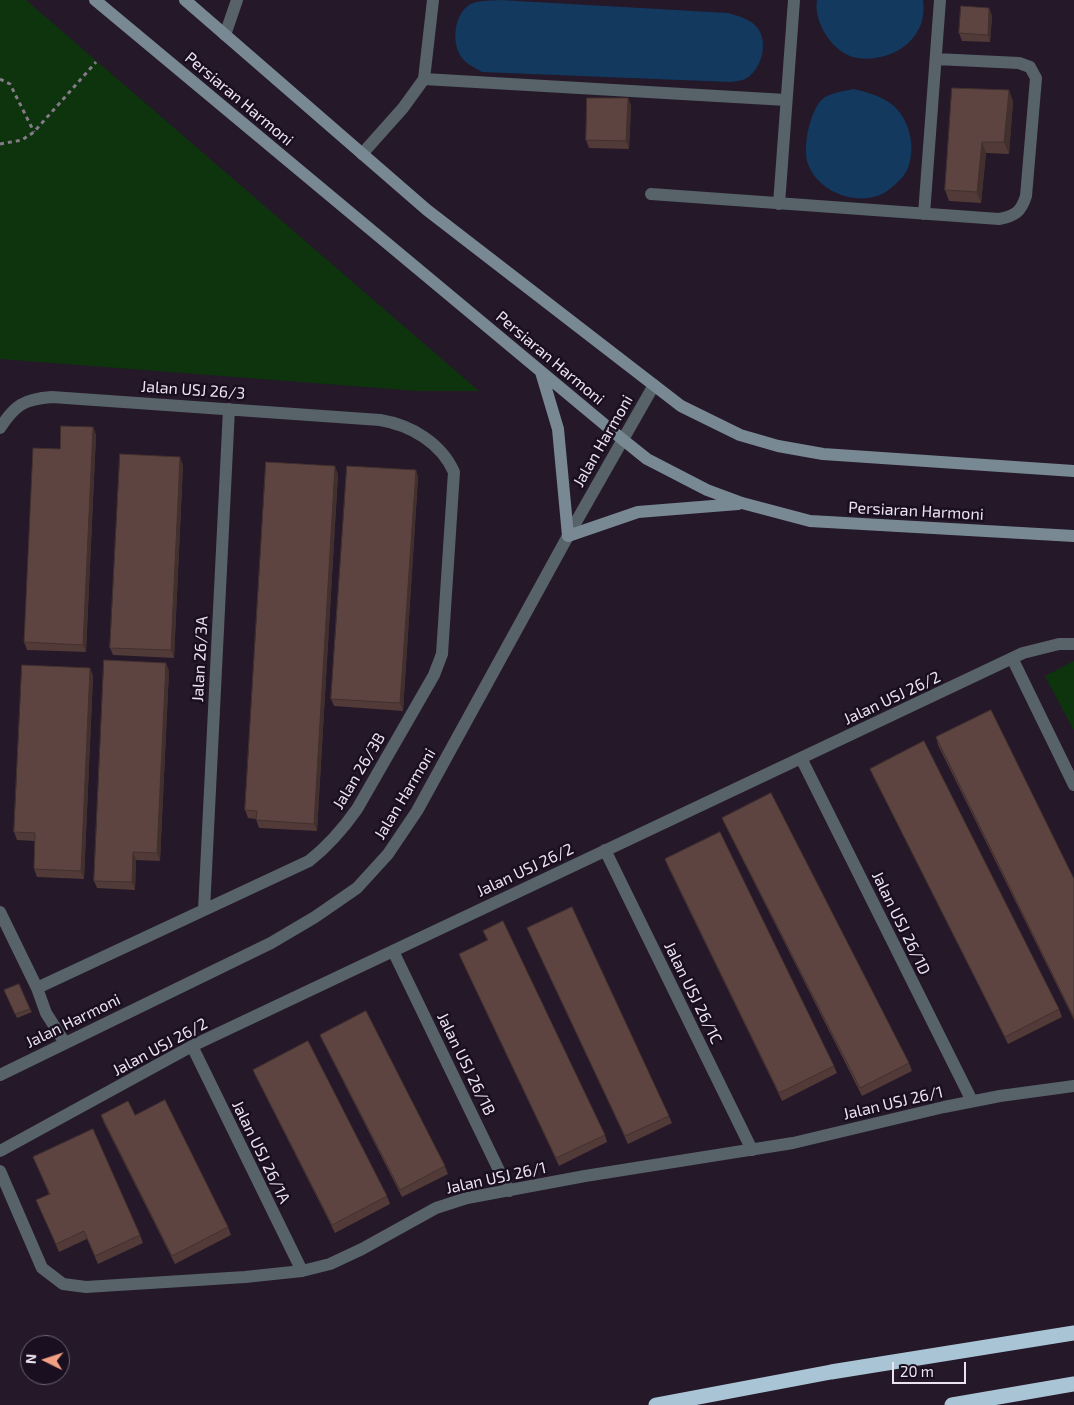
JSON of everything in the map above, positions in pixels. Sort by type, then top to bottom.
[{"type":"highway","points":[[656,1405],[831,1372],[1074,1333]]},
{"type":"highway","points":[[952,1405],[1074,1384]]},
{"type":"main road","name":"Persiaran Harmoni","points":[[95,0],[622,439],[647,459],[674,474],[742,503],[810,521],[1074,536]]},
{"type":"main road","points":[[185,0],[427,210],[681,406],[710,422],[740,435],[778,446],[823,454],[1074,471]]},
{"type":"main road","points":[[541,372],[558,429],[568,536],[638,512],[742,503]]},
{"type":"street","points":[[225,35],[237,0]]},
{"type":"street","points":[[362,154],[403,108],[424,79],[433,0]]},
{"type":"street","points":[[779,204],[794,0]]},
{"type":"street","points":[[924,214],[940,0]]},
{"type":"street","points":[[650,194],[999,219],[1014,216],[1022,207],[1026,196],[1036,78],[1030,67],[1019,63],[936,59]]},
{"type":"street","points":[[424,79],[786,100]]},
{"type":"street","name":"Jalan Harmoni","points":[[0,1075],[271,943],[357,888],[388,854],[417,811],[568,536],[654,385]]},
{"type":"street","name":"Jalan USJ 26/3","points":[[0,428],[10,413],[20,404],[34,398],[52,397],[396,422]]},
{"type":"street","name":"Jalan 26/3A","points":[[204,910],[229,409]]},
{"type":"street","name":"Jalan 26/3B","points":[[37,988],[309,862],[327,847],[357,810],[434,676],[442,654],[454,472],[448,458],[433,444],[396,422]]},
{"type":"street","name":"Jalan USJ 26/2","points":[[0,1151],[192,1046],[393,950],[1012,658],[1042,647],[1074,644]]},
{"type":"street","points":[[1012,658],[1074,784]]},
{"type":"street","name":"Jalan USJ 26/1D","points":[[801,758],[972,1101]]},
{"type":"street","name":"Jalan USJ 26/1C","points":[[605,850],[752,1150]]},
{"type":"street","points":[[0,912],[37,988],[46,1013],[65,1043]]},
{"type":"street","name":"Jalan USJ 26/1B","points":[[393,950],[509,1191]]},
{"type":"street","name":"Jalan USJ 26/1A","points":[[192,1046],[302,1271]]},
{"type":"street","name":"Jalan USJ 26/1","points":[[0,1171],[42,1268],[63,1284],[86,1287],[245,1277],[302,1271],[330,1264],[362,1250],[449,1203],[585,1176],[793,1143],[972,1101],[1074,1086]]},
{"type":"path","points":[[0,144],[22,140],[34,132],[96,62]]},
{"type":"path","points":[[0,79],[10,84],[34,132]]},
{"type":"green space","points":[[0,0],[26,0],[479,391],[418,391],[0,359]]},
{"type":"green space","points":[[1074,661],[1074,731],[1045,676]]},
{"type":"water","points":[[500,0],[728,13],[745,19],[759,30],[762,36],[763,50],[759,64],[751,75],[743,80],[730,82],[482,72],[467,63],[460,55],[456,42],[456,26],[462,12],[473,3]]},
{"type":"water","points":[[817,0],[923,0],[923,14],[920,26],[914,37],[905,46],[883,57],[857,58],[840,50],[826,36],[818,18]]},
{"type":"water","points":[[854,89],[879,97],[894,106],[905,121],[911,140],[911,159],[905,174],[881,195],[869,198],[844,196],[822,184],[814,175],[806,157],[807,138],[815,109],[825,97]]},
{"type":"building","points":[[961,6],[989,8],[988,35],[959,33]]},
{"type":"building","points":[[952,88],[1009,90],[1004,142],[982,142],[977,192],[945,190]]},
{"type":"building","points":[[587,98],[628,98],[626,141],[586,140]]},
{"type":"building","points":[[61,426],[93,427],[83,645],[24,642],[33,448],[60,449]]},
{"type":"building","points":[[120,454],[180,457],[171,650],[110,648]]},
{"type":"building","points":[[266,462],[335,466],[314,824],[256,820],[257,811],[245,810]]},
{"type":"building","points":[[347,466],[416,470],[400,703],[331,699]]},
{"type":"building","points":[[104,660],[166,663],[157,853],[133,852],[132,882],[94,881]]},
{"type":"building","points":[[22,665],[90,668],[81,871],[34,869],[35,833],[14,832]]},
{"type":"building","points":[[991,710],[1074,879],[1074,1018],[936,737]]},
{"type":"building","points":[[924,741],[1059,1009],[1005,1037],[870,769]]},
{"type":"building","points":[[771,793],[909,1063],[860,1088],[722,818]]},
{"type":"building","points":[[720,832],[834,1066],[779,1093],[665,859]]},
{"type":"building","points":[[572,907],[669,1116],[625,1136],[527,928]]},
{"type":"building","points":[[503,921],[605,1135],[556,1158],[459,954],[488,940],[483,931]]},
{"type":"building","points":[[19,984],[30,1009],[15,1014],[4,990]]},
{"type":"building","points":[[366,1011],[445,1166],[400,1190],[320,1035]]},
{"type":"building","points":[[308,1041],[387,1196],[332,1225],[253,1070]]},
{"type":"building","points":[[165,1100],[228,1227],[172,1256],[101,1115],[128,1101],[135,1115]]},
{"type":"building","points":[[93,1129],[140,1235],[95,1256],[84,1231],[56,1244],[36,1200],[50,1194],[33,1157]]}]
